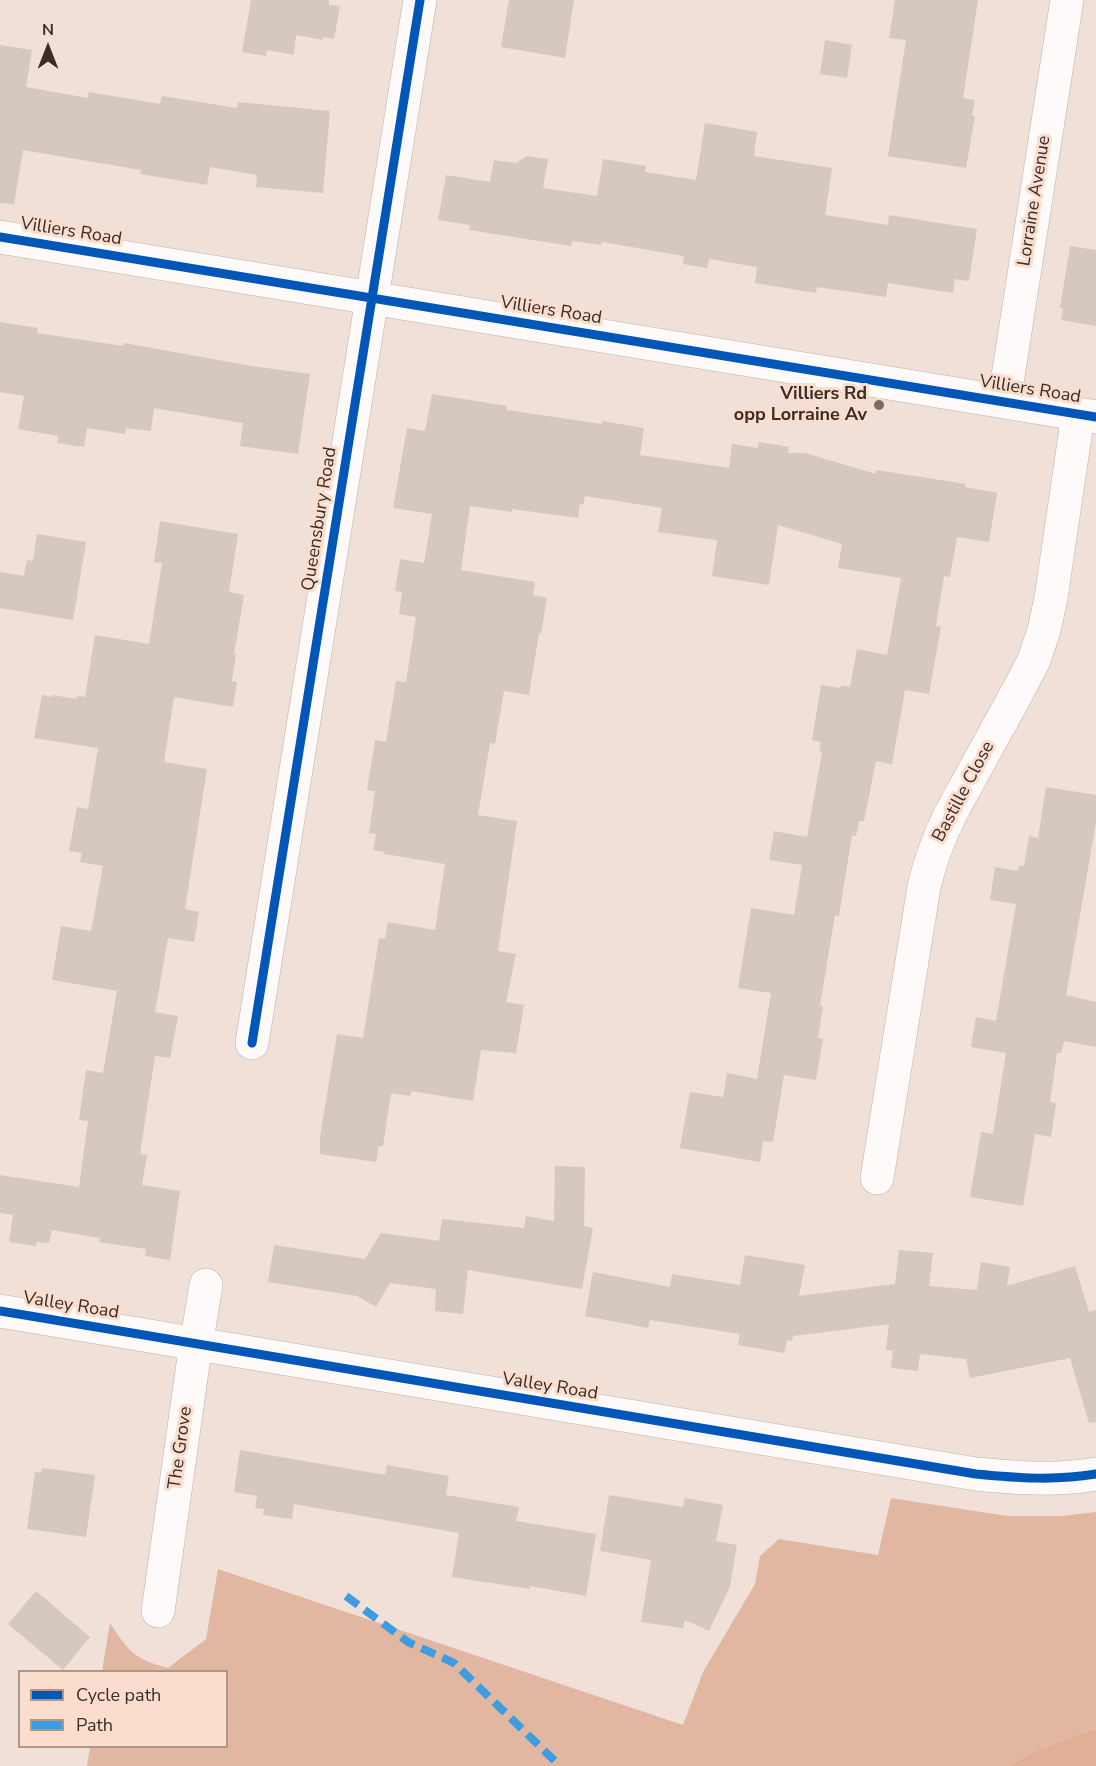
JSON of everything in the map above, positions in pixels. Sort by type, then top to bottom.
[{"type":"street","name":"Queensbury Road","points":[[252,1042],[420,0]]},
{"type":"street","name":"Lorraine Avenue","points":[[1004,402],[1067,0]]},
{"type":"street","name":"Villiers Road","points":[[0,237],[1087,416]]},
{"type":"street","name":"Bastille Close","points":[[877,1178],[928,870],[939,837],[1034,660],[1051,598],[1087,416]]},
{"type":"street","name":"The Grove","points":[[158,1611],[206,1285]]},
{"type":"street","name":"Valley Road","points":[[0,1311],[976,1474],[1028,1480],[1058,1480],[1096,1474]]},
{"type":"shaded area","points":[[891,1498],[1007,1516],[1061,1516],[1096,1512],[1096,1728],[1030,1753],[1009,1766],[87,1766],[90,1748],[228,1748],[228,1670],[102,1670],[110,1623],[133,1653],[147,1661],[168,1668],[206,1639],[218,1569],[683,1725],[703,1672],[755,1584],[760,1556],[779,1539],[878,1555]]},
{"type":"shaded area","points":[[1096,1728],[1096,1766],[1009,1766],[1030,1753]]},
{"type":"building","points":[[251,0],[329,0],[329,5],[340,6],[334,39],[323,37],[323,40],[296,35],[294,55],[267,50],[266,56],[242,52]]},
{"type":"building","points":[[509,0],[574,0],[565,58],[501,47]]},
{"type":"building","points":[[895,0],[978,0],[963,98],[975,100],[972,115],[975,116],[966,168],[888,156],[906,40],[889,38]]},
{"type":"building","points":[[825,40],[852,45],[847,78],[820,74]]},
{"type":"building","points":[[0,45],[32,50],[26,87],[88,98],[89,92],[160,104],[162,96],[237,108],[238,102],[330,111],[323,193],[256,187],[257,175],[210,167],[207,185],[140,174],[141,170],[23,150],[14,204],[0,203]]},
{"type":"building","points":[[705,123],[757,132],[754,156],[832,168],[825,215],[888,225],[889,215],[977,229],[969,281],[955,279],[953,293],[888,283],[886,297],[817,287],[816,293],[755,283],[757,267],[709,259],[707,268],[683,264],[684,256],[602,242],[601,245],[572,241],[571,246],[469,230],[470,225],[438,220],[446,175],[490,182],[494,160],[516,163],[527,156],[548,159],[543,188],[597,196],[603,159],[646,166],[645,172],[696,180]]},
{"type":"building","points":[[1070,246],[1096,250],[1096,326],[1061,320],[1063,308],[1060,308]]},
{"type":"building","points":[[0,322],[38,328],[37,333],[123,346],[124,343],[310,374],[298,454],[240,446],[243,423],[154,408],[151,431],[126,428],[125,434],[87,428],[84,447],[57,443],[58,436],[18,429],[24,396],[0,392]]},
{"type":"building","points":[[432,394],[507,406],[507,410],[644,428],[640,455],[729,468],[732,444],[758,448],[759,442],[789,447],[788,453],[805,453],[876,474],[876,470],[966,484],[965,487],[997,493],[989,542],[957,537],[950,577],[944,576],[936,626],[941,627],[929,694],[905,690],[892,764],[876,761],[864,821],[859,821],[856,836],[852,835],[839,916],[835,915],[820,1006],[823,1006],[818,1038],[823,1039],[816,1080],[784,1075],[773,1142],[763,1141],[760,1162],[680,1148],[690,1092],[723,1097],[727,1073],[757,1079],[771,993],[738,988],[751,908],[794,915],[802,865],[769,860],[774,831],[807,837],[822,752],[819,751],[821,742],[812,740],[821,685],[850,687],[857,649],[887,655],[901,578],[838,568],[842,544],[778,525],[769,585],[712,576],[717,540],[658,532],[662,508],[585,496],[583,505],[580,504],[578,518],[470,506],[461,570],[535,582],[533,595],[547,598],[529,695],[504,691],[495,744],[490,743],[478,815],[517,821],[498,951],[516,954],[506,1002],[524,1005],[516,1053],[481,1050],[473,1101],[411,1091],[410,1096],[391,1093],[383,1146],[379,1146],[376,1162],[320,1154],[320,1137],[337,1034],[363,1038],[379,938],[385,939],[388,922],[435,930],[445,864],[384,854],[385,852],[373,850],[376,834],[369,833],[375,791],[367,790],[375,740],[386,742],[396,681],[406,682],[416,617],[399,614],[402,592],[395,591],[400,559],[424,563],[432,514],[393,508],[407,428],[425,431]]},
{"type":"building","points":[[160,521],[238,534],[229,592],[244,595],[234,654],[236,654],[232,681],[237,682],[233,707],[174,697],[164,762],[207,769],[185,909],[199,912],[194,942],[168,938],[155,1012],[178,1016],[170,1058],[155,1056],[140,1154],[147,1155],[142,1185],[180,1191],[170,1260],[145,1256],[146,1249],[99,1242],[100,1238],[52,1230],[49,1243],[37,1242],[36,1246],[9,1242],[13,1215],[0,1213],[0,1175],[79,1187],[88,1121],[79,1120],[86,1070],[103,1073],[117,991],[52,980],[61,926],[91,931],[103,866],[80,862],[82,853],[69,851],[77,807],[88,809],[98,748],[34,738],[42,695],[76,699],[77,696],[85,697],[95,635],[149,644],[162,563],[154,562]]},
{"type":"building","points":[[37,534],[86,542],[73,620],[0,608],[0,572],[24,576],[27,560],[33,561]]},
{"type":"building","points":[[1046,787],[1096,795],[1096,823],[1066,995],[1096,1002],[1096,1047],[1064,1041],[1061,1053],[1057,1053],[1050,1102],[1056,1103],[1051,1137],[1035,1134],[1023,1206],[970,1197],[981,1132],[993,1134],[1006,1053],[971,1047],[976,1017],[996,1021],[1016,904],[990,900],[995,867],[1018,871],[1019,866],[1024,866],[1029,836],[1038,838]]},
{"type":"building","points":[[555,1166],[585,1167],[584,1226],[593,1228],[582,1289],[468,1270],[463,1314],[435,1311],[436,1289],[390,1283],[376,1307],[357,1296],[268,1282],[274,1245],[365,1259],[381,1233],[439,1241],[442,1219],[524,1228],[526,1216],[554,1221]]},
{"type":"building","points":[[899,1250],[933,1253],[929,1286],[977,1290],[981,1262],[1010,1267],[1007,1286],[1075,1266],[1089,1312],[1096,1310],[1096,1422],[1089,1423],[1070,1358],[970,1378],[966,1359],[920,1354],[918,1371],[891,1368],[893,1351],[886,1350],[889,1324],[793,1336],[792,1341],[787,1340],[784,1353],[738,1345],[740,1334],[650,1320],[648,1328],[585,1316],[593,1272],[670,1287],[672,1274],[740,1285],[745,1255],[805,1265],[799,1296],[895,1284]]},
{"type":"building","points":[[240,1450],[385,1475],[387,1465],[449,1476],[446,1495],[519,1507],[516,1521],[596,1534],[586,1596],[530,1586],[530,1589],[452,1577],[459,1533],[294,1504],[292,1519],[263,1515],[264,1509],[255,1508],[257,1496],[234,1492]]},
{"type":"building","points":[[42,1468],[95,1475],[86,1537],[27,1529],[35,1472],[41,1473]]},
{"type":"building","points":[[609,1495],[683,1507],[685,1498],[723,1505],[716,1541],[737,1545],[730,1586],[709,1631],[685,1620],[683,1628],[641,1622],[651,1560],[600,1551]]},
{"type":"building","points":[[36,1591],[90,1637],[63,1670],[8,1624]]},
{"type":"marked path","points":[[346,1596],[408,1642],[454,1663],[560,1766]]},
{"type":"cycle path","points":[[252,1043],[420,0]]},
{"type":"cycle path","points":[[0,237],[1096,417]]},
{"type":"cycle path","points":[[0,1311],[976,1474],[1021,1478],[1096,1474]]},
{"type":"place","name":"Villiers Rd opp Lorraine Av","points":[[879,405]]}]
